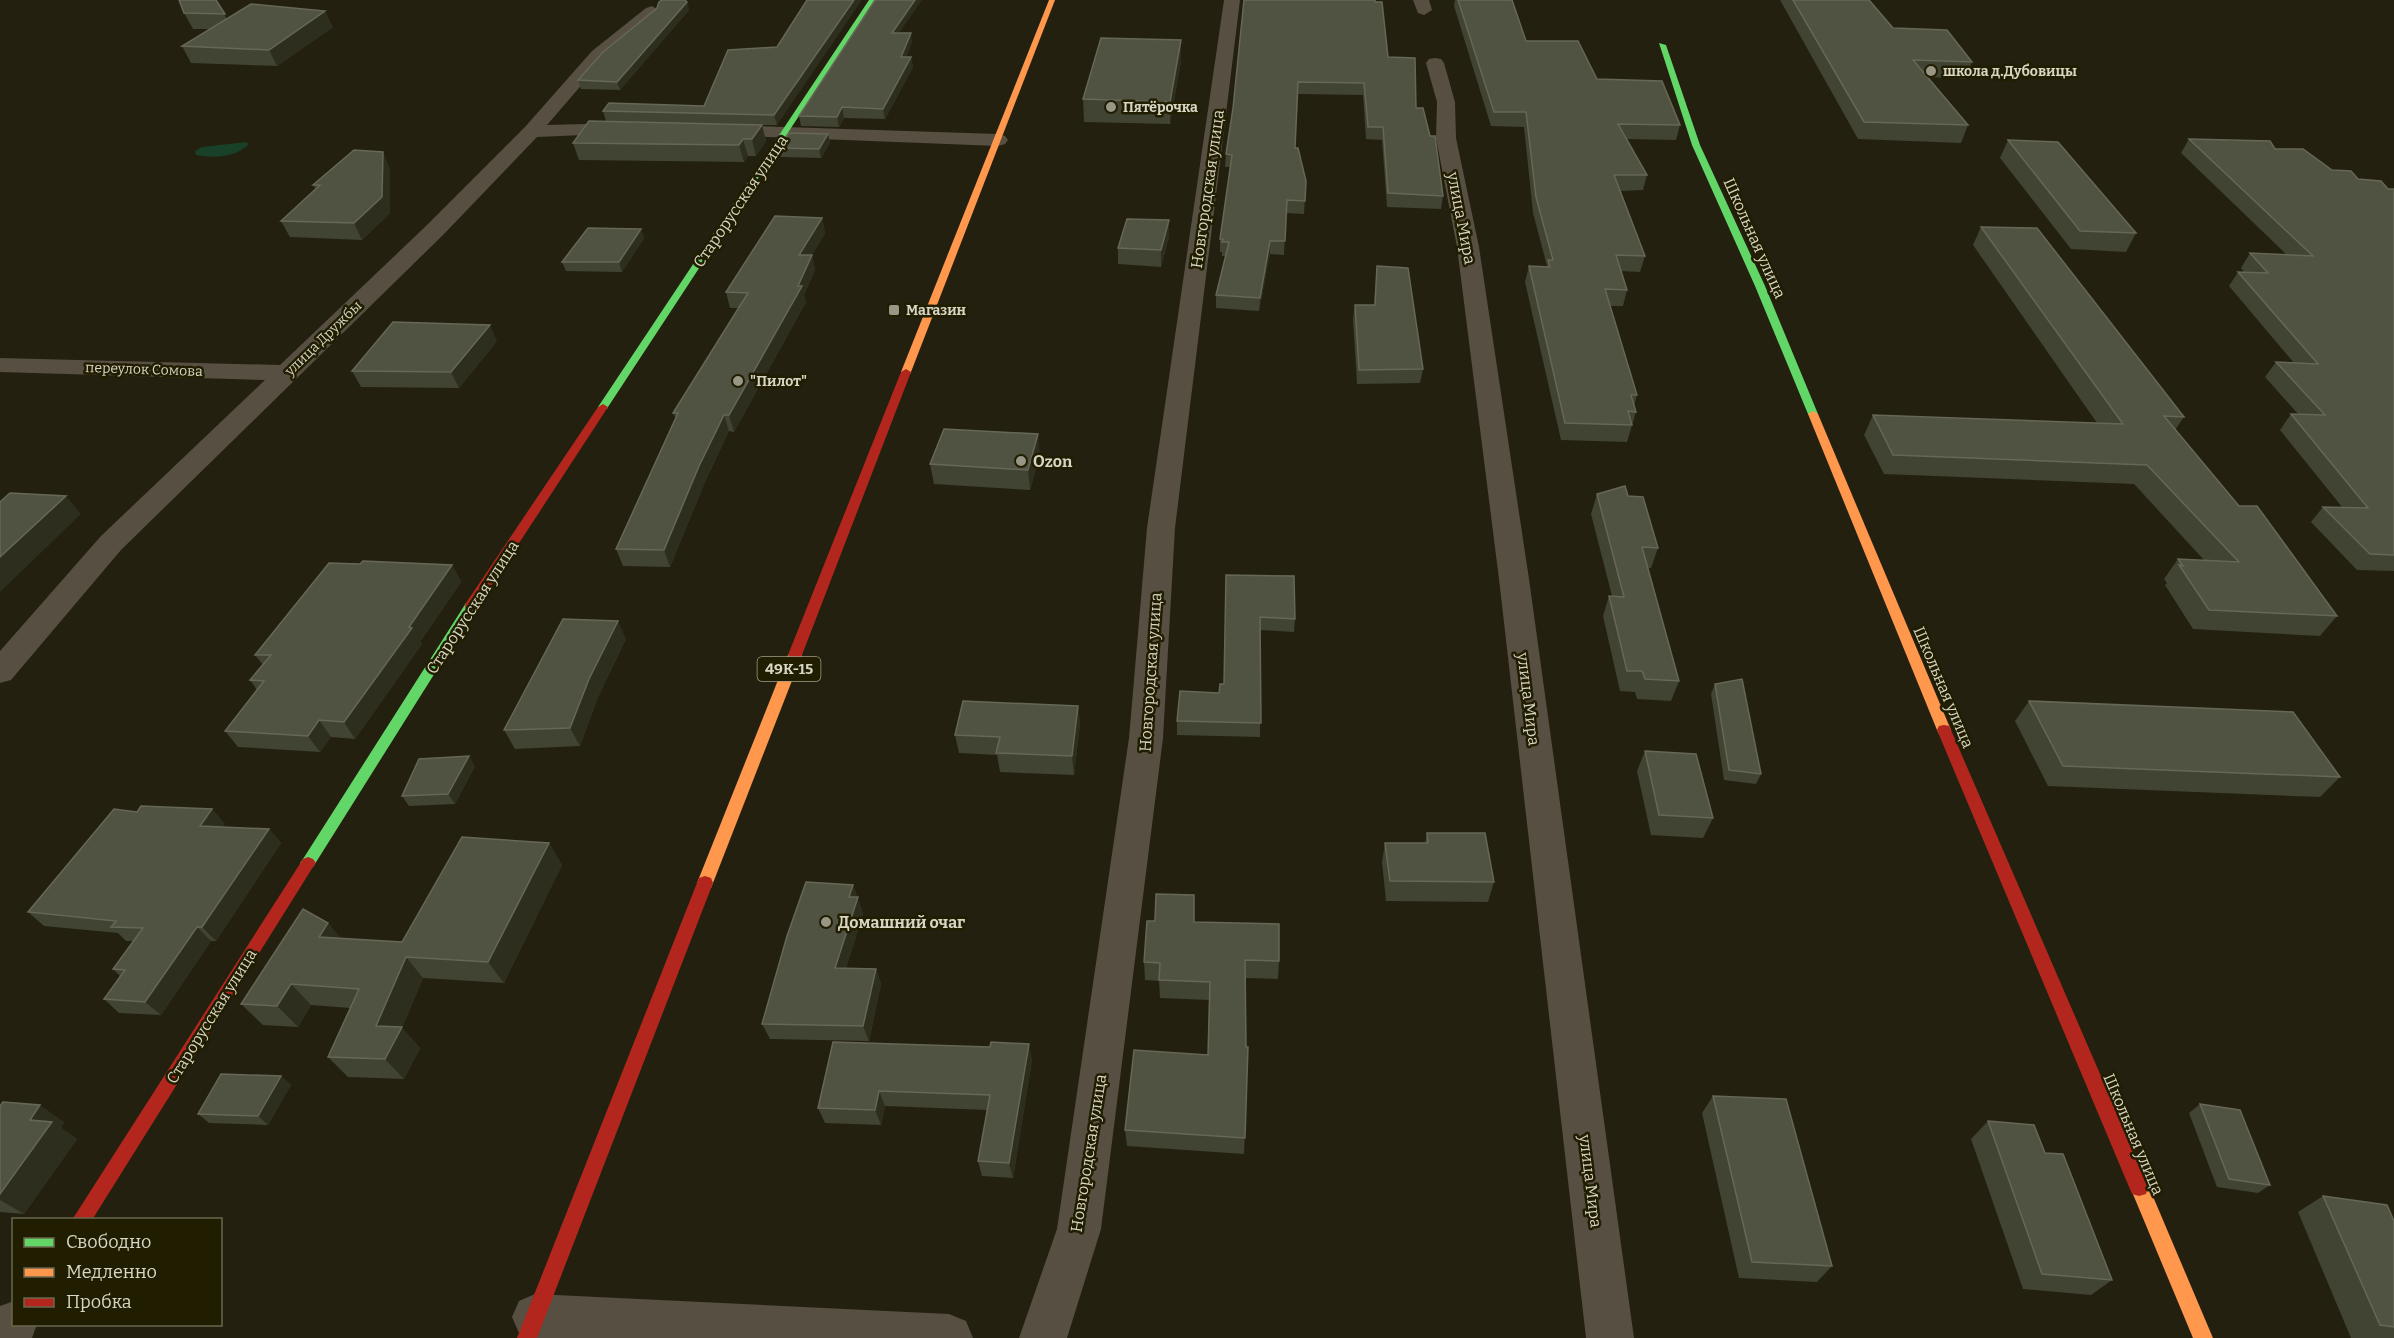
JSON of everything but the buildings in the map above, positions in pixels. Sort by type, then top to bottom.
[{"type":"street","name":"Старорусская улица","points":[[82,1218],[492,574],[872,0]]},
{"type":"street","name":"49К-15","points":[[531,1327],[1052,0]]},
{"type":"street","name":"Новгородская улица","points":[[1043,1338],[1079,1229],[1146,738],[1161,528],[1232,0]]},
{"type":"street","name":"улица Дружбы","points":[[0,672],[111,543],[435,230],[532,131],[598,56],[652,11]]},
{"type":"street","name":"Школьная улица","points":[[1662,45],[1696,145],[1760,286],[1926,689],[2203,1338]]},
{"type":"street","name":"улица Мира","points":[[1435,63],[1446,102],[1446,138],[1470,258],[1514,579],[1610,1338]]},
{"type":"street","points":[[532,131],[645,129]]},
{"type":"street","points":[[703,130],[998,140]]},
{"type":"street","name":"переулок Сомова","points":[[0,364],[288,373]]},
{"type":"street","points":[[531,1327],[949,1338]]},
{"type":"shaded area","points":[[247,142],[248,145],[230,155],[210,157],[196,155],[195,151],[202,147]]},
{"type":"traffic: fast","points":[[603,407],[872,0]]},
{"type":"traffic: fast","points":[[1662,45],[1696,145],[1760,286],[1813,414]]},
{"type":"traffic: fast","points":[[308,863],[471,606]]},
{"type":"traffic: slow","points":[[906,372],[1052,0]]},
{"type":"traffic: slow","points":[[1813,414],[1944,730]]},
{"type":"traffic: slow","points":[[705,883],[795,655]]},
{"type":"traffic: slow","points":[[2139,1187],[2203,1338]]},
{"type":"traffic: jam","points":[[795,655],[906,372]]},
{"type":"traffic: jam","points":[[471,606],[603,407]]},
{"type":"traffic: jam","points":[[1944,730],[2139,1187]]},
{"type":"traffic: jam","points":[[82,1218],[308,863]]},
{"type":"traffic: jam","points":[[527,1338],[705,883]]},
{"type":"place","name":"школа д.Дубовицы","points":[[1931,71]]},
{"type":"place","name":"Пятёрочка","points":[[1111,107]]},
{"type":"place","name":"Магазин","points":[[894,310]]},
{"type":"place","name":"\"Пилот\"","points":[[738,381]]},
{"type":"place","name":"Ozon","points":[[1021,461]]},
{"type":"place","name":"Домашний очаг","points":[[826,922]]}]
